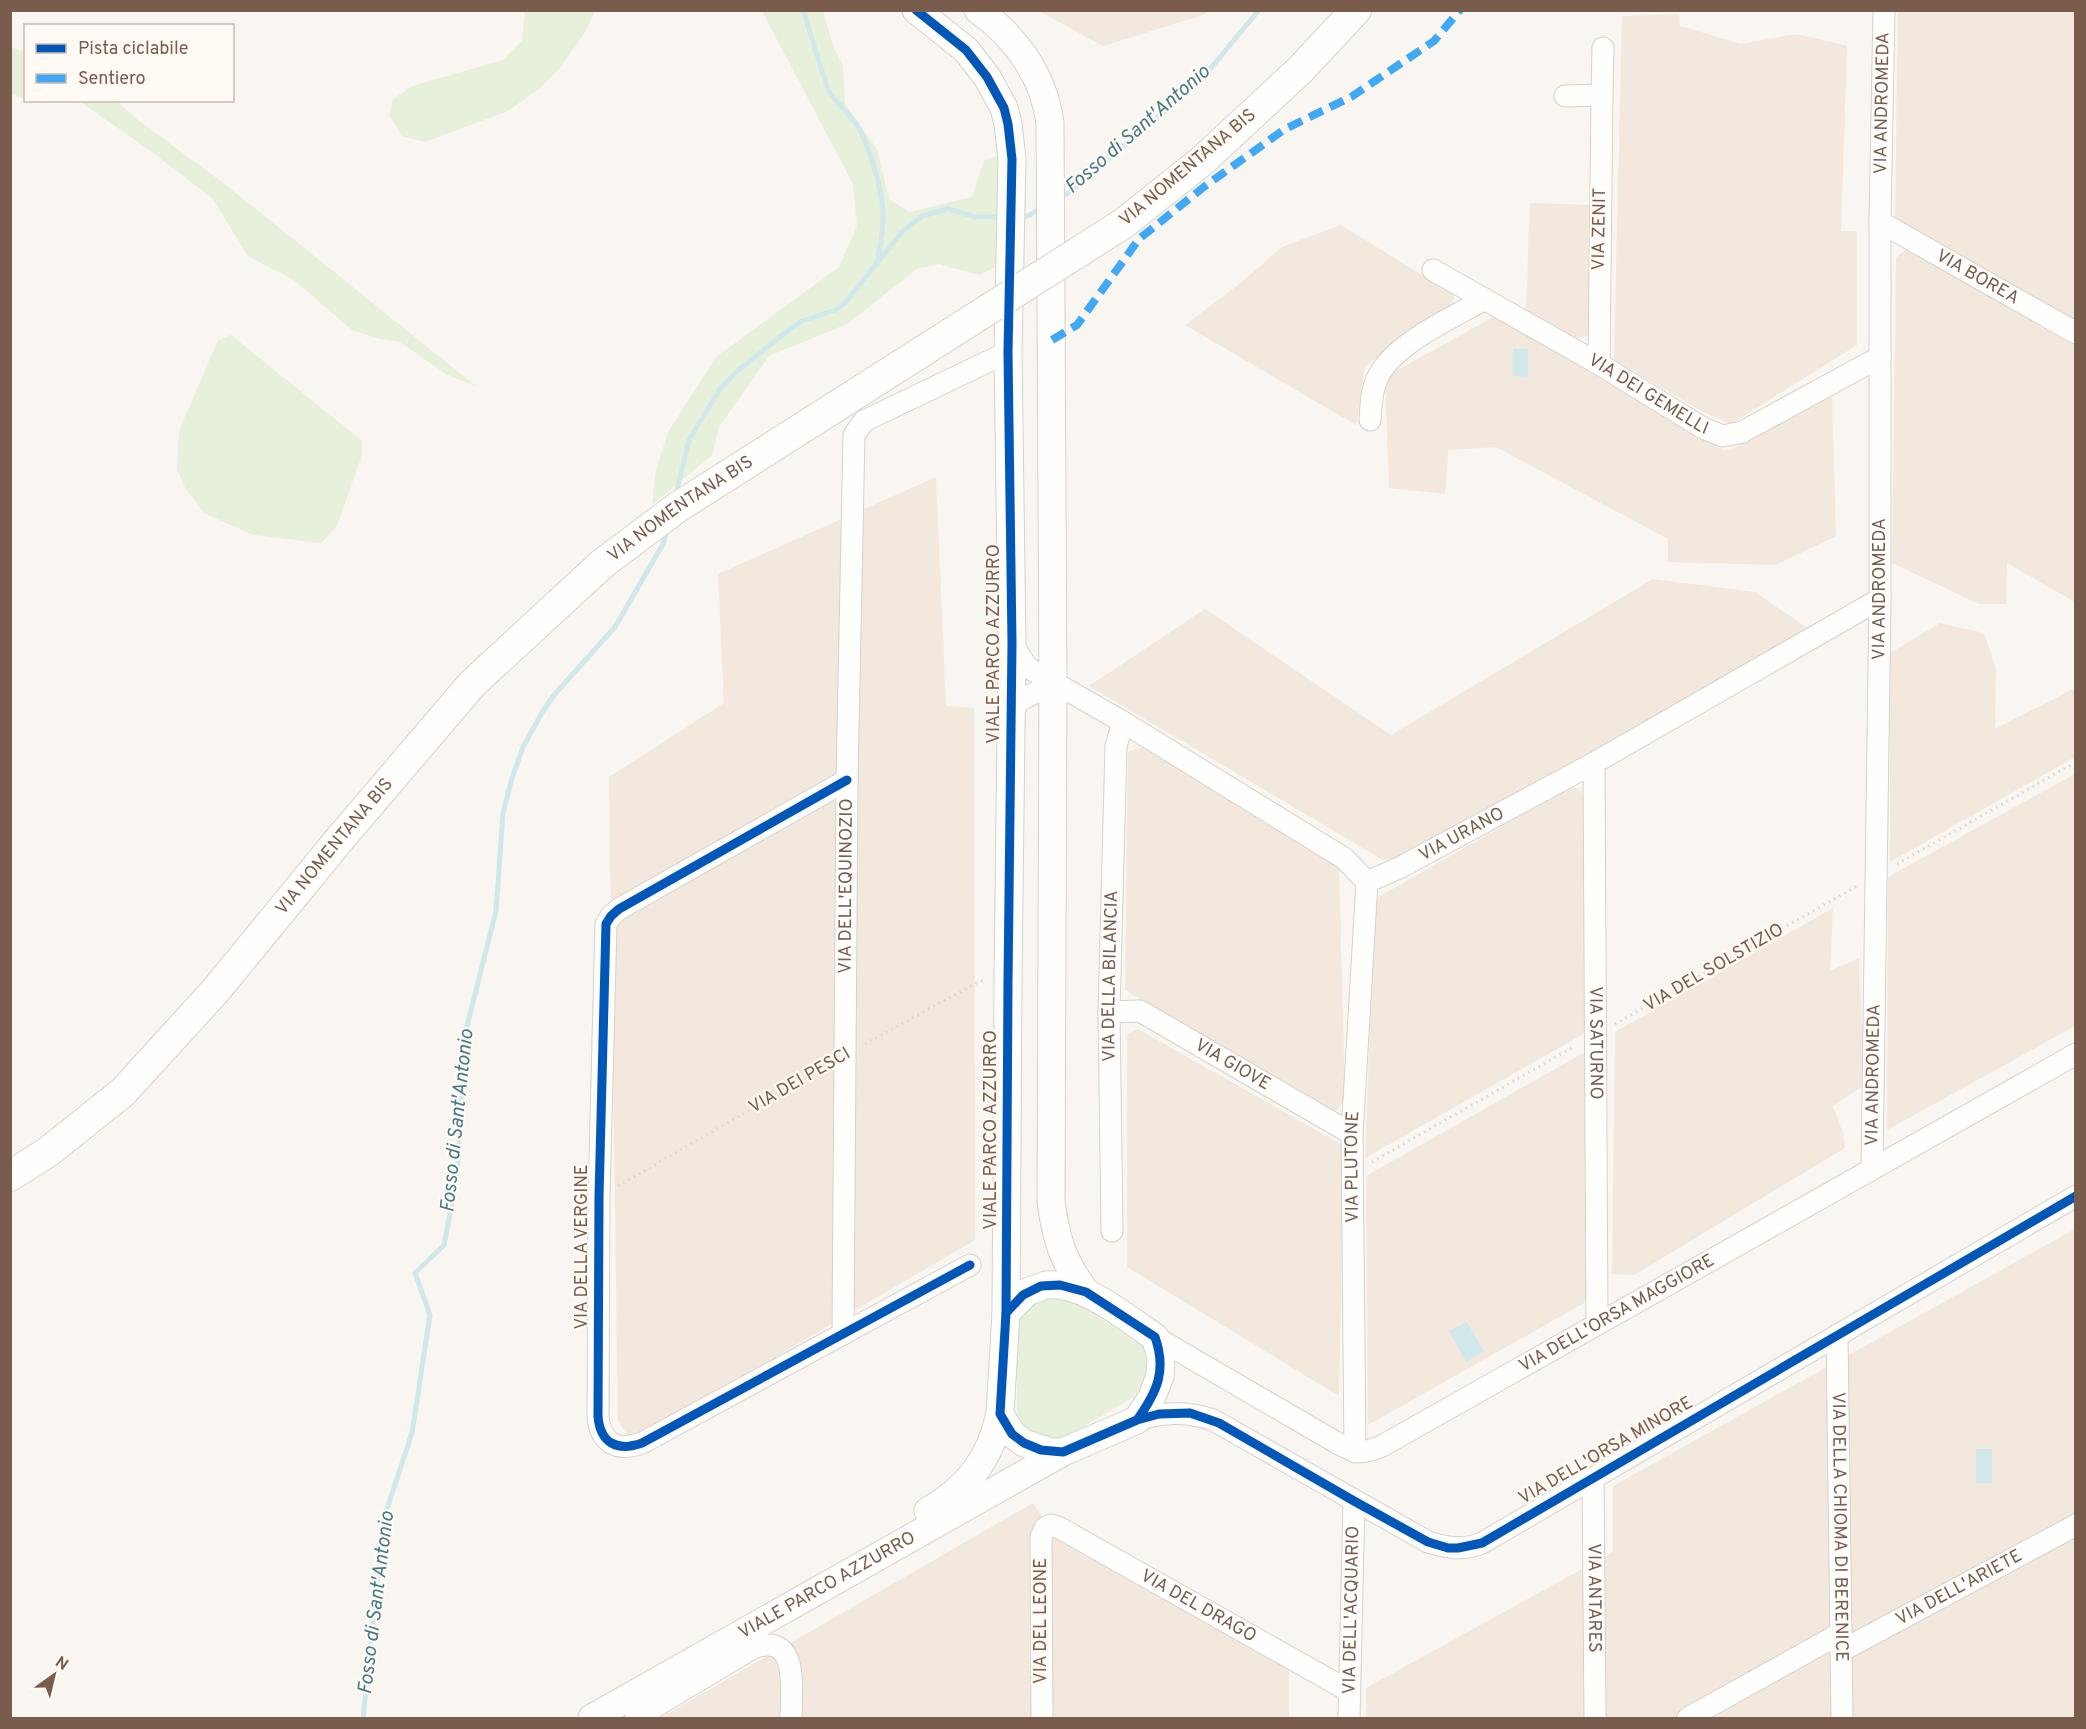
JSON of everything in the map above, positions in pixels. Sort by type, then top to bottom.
[{"type":"main road","name":"VIA NOMENTANA BIS","points":[[10,1176],[48,1152],[123,1092],[216,990],[339,840],[472,684],[602,564],[678,507],[1124,223],[1203,160],[1300,70],[1356,10]]},
{"type":"street","name":"VIALE PARCO AZZURRO","points":[[574,1719],[947,1499],[981,1465],[993,1441],[1000,1414],[1006,1313],[1012,644],[1008,352],[1012,159],[1004,108],[976,61],[954,39],[916,10]]},
{"type":"street","points":[[978,10],[995,24],[1028,61],[1042,88],[1050,123],[1053,683],[1051,1202],[1060,1250],[1071,1272],[1086,1292]]},
{"type":"street","name":"VIA ANDROMEDA","points":[[1872,1168],[1880,599],[1880,222],[1884,10]]},
{"type":"street","name":"VIA ZENIT","points":[[1599,364],[1603,48]]},
{"type":"street","points":[[1565,96],[1602,95]]},
{"type":"street","name":"VIA BOREA","points":[[1880,222],[2076,333]]},
{"type":"street","name":"VIA DEI GEMELLI","points":[[1433,270],[1599,364],[1703,428],[1719,435],[1727,436],[1742,432],[1880,357]]},
{"type":"street","points":[[1370,420],[1376,382],[1389,360],[1411,342],[1485,299]]},
{"type":"street","name":"VIA DELL'EQUINOZIO","points":[[843,1334],[847,780],[854,435],[864,421],[1008,352]]},
{"type":"street","name":"VIA URANO","points":[[1367,882],[1401,867],[1594,763],[1880,599]]},
{"type":"street","name":"VIALE PARCO AZZURRO","points":[[1012,644],[1027,667],[1053,683]]},
{"type":"street","name":"VIALE PARCO AZZURRO","points":[[1011,710],[1021,700],[1053,683]]},
{"type":"street","points":[[1053,683],[1123,722],[1329,849],[1350,864],[1367,882]]},
{"type":"street","name":"VIA DELLA BILANCIA","points":[[1112,1231],[1108,1012],[1116,746],[1123,722]]},
{"type":"street","name":"VIA SATURNO","points":[[1594,763],[1597,1324]]},
{"type":"street","name":"VIA DELLA VERGINE","points":[[847,780],[618,909],[608,920],[605,929],[599,1197],[598,1420],[602,1433],[611,1443],[626,1447],[642,1443],[970,1265]]},
{"type":"street","name":"VIA PLUTONE","points":[[1355,1452],[1352,1134],[1367,882]]},
{"type":"street","name":"VIA GIOVE","points":[[1108,1012],[1140,1011],[1352,1134]]},
{"type":"street","name":"VIA DELL'ORSA MAGGIORE","points":[[1355,1452],[1366,1452],[1382,1446],[2076,1054]]},
{"type":"street","name":"VIA DELL'ORSA MINORE","points":[[1137,1420],[1159,1414],[1181,1413],[1213,1420],[1428,1542],[1448,1548],[1466,1548],[1482,1543],[2076,1196]]},
{"type":"street","points":[[1006,1313],[1023,1295],[1041,1286],[1060,1285],[1086,1292],[1155,1337],[1355,1452]]},
{"type":"street","name":"VIA DELLA CHIOMA DI BERENICE","points":[[1837,1335],[1842,1719]]},
{"type":"street","points":[[1137,1420],[1152,1397],[1160,1376],[1161,1357],[1155,1337]]},
{"type":"street","points":[[1000,1414],[1012,1434],[1024,1443],[1041,1450],[1063,1452]]},
{"type":"street","name":"VIALE PARCO AZZURRO","points":[[592,1719],[1063,1452],[1137,1420]]},
{"type":"street","name":"VIA ANTARES","points":[[1593,1478],[1595,1719]]},
{"type":"street","name":"VIA DELL'ACQUARIO","points":[[1349,1719],[1354,1502]]},
{"type":"street","name":"VIA DELL'ARIETE","points":[[1688,1719],[2076,1525]]},
{"type":"street","name":"VIA DEL DRAGO","points":[[1046,1526],[1058,1527],[1349,1691]]},
{"type":"street","name":"VIA DEL LEONE","points":[[1041,1719],[1041,1537],[1046,1526]]},
{"type":"street","points":[[636,1719],[753,1648],[769,1644],[780,1648],[789,1661],[791,1719]]},
{"type":"shaded area","points":[[1039,11],[1209,11],[1203,15],[1103,46]]},
{"type":"shaded area","points":[[1898,11],[2075,11],[2075,321],[1895,219]]},
{"type":"shaded area","points":[[1679,14],[1680,26],[1741,44],[1797,34],[1847,46],[1841,231],[1857,231],[1857,345],[1731,424],[1705,413],[1614,360],[1622,16]]},
{"type":"shaded area","points":[[1530,203],[1597,205],[1595,327],[1588,336],[1576,338],[1526,309]]},
{"type":"shaded area","points":[[1341,225],[1454,295],[1453,306],[1365,366],[1356,425],[1185,325],[1238,285],[1282,247]]},
{"type":"shaded area","points":[[1906,249],[2075,346],[2075,602],[2007,563],[2006,604],[1979,604],[1892,563],[1896,258]]},
{"type":"shaded area","points":[[1495,316],[1723,450],[1731,450],[1832,393],[1836,536],[1776,565],[1668,562],[1668,539],[1496,447],[1448,450],[1445,494],[1389,488],[1385,377]]},
{"type":"shaded area","points":[[936,477],[946,706],[974,708],[975,1240],[632,1441],[618,1421],[609,777],[724,703],[718,574]]},
{"type":"shaded area","points":[[1653,579],[1755,592],[1809,629],[1403,857],[1383,860],[1089,686],[1205,609],[1391,735]]},
{"type":"shaded area","points":[[1940,623],[1984,633],[1996,668],[1995,729],[2075,688],[2075,757],[1890,862],[1890,653]]},
{"type":"shaded area","points":[[1141,747],[1339,866],[1345,1099],[1337,1110],[1325,1110],[1125,990],[1128,752]]},
{"type":"shaded area","points":[[2075,774],[2075,1026],[1887,1130],[1888,877]]},
{"type":"shaded area","points":[[1573,786],[1587,797],[1585,1033],[1365,1158],[1375,899]]},
{"type":"shaded area","points":[[1833,908],[1830,971],[1859,958],[1864,1085],[1833,1106],[1843,1133],[1845,1148],[1634,1275],[1612,1274],[1615,1032]]},
{"type":"shaded area","points":[[1138,1029],[1344,1146],[1339,1396],[1127,1267],[1127,1035]]},
{"type":"shaded area","points":[[1587,1051],[1586,1302],[1368,1425],[1366,1176]]},
{"type":"shaded area","points":[[2075,1229],[2075,1718],[1366,1718],[1366,1688],[1613,1552],[1613,1486]]},
{"type":"shaded area","points":[[1033,1503],[1057,1539],[1289,1670],[1289,1718],[660,1718]]},
{"type":"green space","points":[[525,11],[595,11],[586,31],[560,68],[540,88],[508,111],[425,142],[402,136],[389,115],[393,99],[412,86],[503,60],[522,41]]},
{"type":"green space","points":[[762,11],[823,11],[833,46],[843,66],[845,104],[877,149],[889,199],[909,212],[972,197],[984,161],[1000,154],[1010,186],[995,267],[979,275],[939,264],[917,269],[847,324],[769,356],[719,427],[712,455],[652,505],[656,470],[668,432],[716,357],[839,267],[857,226],[853,184]]},
{"type":"green space","points":[[10,47],[24,52],[24,99],[11,94]]},
{"type":"green space","points":[[80,102],[118,102],[138,120],[226,185],[477,387],[446,374],[400,342],[380,339],[352,330],[295,281],[248,256],[212,198],[148,149]]},
{"type":"green space","points":[[231,335],[362,441],[362,455],[337,526],[321,543],[253,535],[204,513],[186,489],[177,470],[179,431],[218,340]]},
{"type":"green space","points":[[1036,1297],[1068,1298],[1139,1343],[1145,1349],[1151,1369],[1142,1388],[1130,1399],[1060,1439],[1041,1437],[1025,1428],[1017,1412],[1017,1324],[1018,1319]]},
{"type":"water","points":[[1513,349],[1528,349],[1528,377],[1513,376]]},
{"type":"water","points":[[1467,1322],[1484,1352],[1466,1362],[1449,1331]]},
{"type":"water","points":[[1976,1449],[1992,1449],[1992,1483],[1976,1483]]},
{"type":"waterway","points":[[803,10],[828,90],[857,125],[874,168],[883,213],[877,263]]},
{"type":"waterway","name":"Fosso di Sant'Antonio","points":[[1060,198],[1201,80],[1259,10]]},
{"type":"waterway","name":"Fosso di Sant'Antonio","points":[[1020,216],[1028,216],[1041,208]]},
{"type":"waterway","name":"Fosso di Sant'Antonio","points":[[676,494],[689,440],[720,389],[736,372],[802,321],[835,310],[845,303],[902,232],[922,216],[948,209],[976,217],[1004,217]]},
{"type":"waterway","name":"Fosso di Sant'Antonio","points":[[363,1718],[384,1518],[412,1433],[430,1315],[415,1273],[444,1245],[457,1177],[465,1034],[496,911],[503,813],[523,747],[543,711],[554,695],[615,627],[663,544],[667,530]]},
{"type":"marked path","points":[[1052,340],[1077,325],[1139,239],[1205,186],[1285,129],[1351,97],[1434,41],[1460,10]]},
{"type":"cycle path","points":[[916,10],[966,50],[987,77],[1004,108],[1012,159],[1008,352],[1012,643],[1006,1313]]},
{"type":"cycle path","points":[[847,780],[619,909],[606,924],[599,1197],[598,1416],[602,1433],[606,1439],[618,1446],[633,1446],[642,1443],[970,1265]]},
{"type":"cycle path","points":[[1137,1420],[1150,1400],[1158,1381],[1160,1360],[1155,1337],[1086,1292],[1060,1285],[1041,1286],[1023,1295],[1006,1313],[1000,1414],[1012,1434],[1024,1443],[1041,1450],[1063,1452],[1137,1420],[1159,1414],[1190,1413],[1219,1423],[1428,1542],[1448,1548],[1482,1543],[2076,1196]]}]
